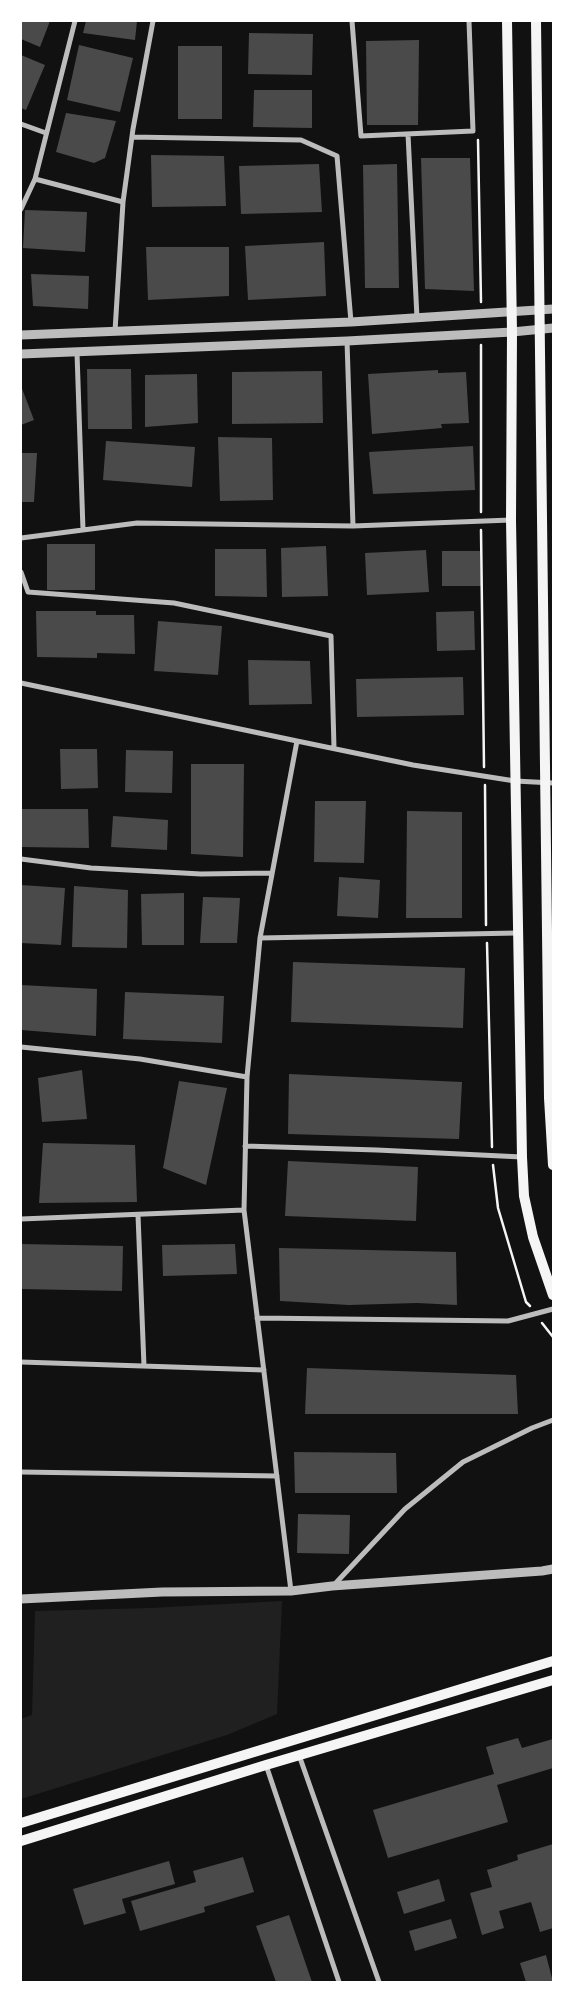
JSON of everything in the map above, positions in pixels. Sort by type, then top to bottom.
[{"type":"main road","points":[[507,21],[512,332],[511,520],[522,1157],[524,1196],[532,1237],[553,1295]]},
{"type":"main road","points":[[536,21],[549,783],[553,1165]]},
{"type":"main road","points":[[21,1822],[553,1661]]},
{"type":"main road","points":[[21,1841],[266,1765],[553,1680]]},
{"type":"street","points":[[21,209],[35,179],[74,21]]},
{"type":"street","points":[[115,331],[123,202],[132,138],[153,21]]},
{"type":"street","points":[[352,21],[361,136],[473,131],[468,21]]},
{"type":"street","points":[[21,124],[46,133]]},
{"type":"street","points":[[408,134],[417,318]]},
{"type":"street","points":[[132,138],[301,140],[337,156],[351,322]]},
{"type":"street","points":[[35,179],[123,202]]},
{"type":"street","points":[[21,335],[351,322],[553,309]]},
{"type":"street","points":[[21,354],[347,341],[553,328]]},
{"type":"street","points":[[347,341],[352,526]]},
{"type":"street","points":[[77,352],[83,530]]},
{"type":"street","points":[[21,538],[137,523],[352,526],[511,520]]},
{"type":"street","points":[[21,572],[28,592],[174,603],[331,636],[334,748]]},
{"type":"street","points":[[21,683],[413,765],[516,781],[549,783]]},
{"type":"street","points":[[291,1591],[244,1210],[247,1077],[260,938],[297,741]]},
{"type":"street","points":[[21,859],[91,868],[200,874],[271,873]]},
{"type":"street","points":[[260,938],[517,933]]},
{"type":"street","points":[[21,1047],[140,1059],[247,1077]]},
{"type":"street","points":[[245,1146],[522,1157]]},
{"type":"street","points":[[21,1219],[244,1210]]},
{"type":"street","points":[[138,1215],[144,1366]]},
{"type":"street","points":[[257,1318],[508,1321],[553,1309]]},
{"type":"street","points":[[21,1362],[264,1370]]},
{"type":"street","points":[[332,1586],[404,1509],[462,1462],[532,1428],[553,1420]]},
{"type":"street","points":[[21,1472],[277,1476]]},
{"type":"street","points":[[21,1599],[162,1592],[291,1591],[332,1586],[553,1569]]},
{"type":"street","points":[[299,1756],[379,1982]]},
{"type":"street","points":[[266,1765],[339,1982]]},
{"type":"path","points":[[478,131],[481,314]]},
{"type":"path","points":[[481,334],[483,746],[492,1155],[498,1208],[526,1302],[553,1338]]},
{"type":"shaded area","points":[[282,1601],[277,1714],[227,1735],[21,1799],[21,1719],[32,1715],[35,1611],[150,1608]]},
{"type":"building","points":[[21,21],[50,21],[40,47],[21,39]]},
{"type":"building","points":[[86,21],[137,21],[135,40],[83,33]]},
{"type":"building","points":[[249,33],[313,34],[312,75],[248,74]]},
{"type":"building","points":[[419,40],[418,125],[367,125],[366,41]]},
{"type":"building","points":[[79,45],[133,58],[120,112],[67,100]]},
{"type":"building","points":[[178,46],[222,46],[222,119],[178,119]]},
{"type":"building","points":[[21,55],[45,65],[26,110],[21,108]]},
{"type":"building","points":[[254,90],[312,90],[312,128],[253,127]]},
{"type":"building","points":[[66,113],[116,121],[105,158],[94,163],[56,152]]},
{"type":"building","points":[[151,155],[224,156],[226,206],[152,207]]},
{"type":"building","points":[[421,158],[470,158],[474,291],[425,289]]},
{"type":"building","points":[[319,164],[322,212],[241,214],[239,166]]},
{"type":"building","points":[[397,164],[399,288],[365,288],[363,165]]},
{"type":"building","points":[[25,210],[87,212],[85,252],[23,248]]},
{"type":"building","points":[[324,242],[326,296],[248,300],[245,246]]},
{"type":"building","points":[[146,247],[229,247],[229,296],[148,300]]},
{"type":"building","points":[[31,274],[89,276],[88,309],[33,306]]},
{"type":"building","points":[[87,369],[131,369],[132,429],[88,429]]},
{"type":"building","points":[[438,370],[438,373],[466,372],[469,423],[441,424],[442,428],[372,434],[368,374]]},
{"type":"building","points":[[322,371],[323,423],[232,424],[232,372]]},
{"type":"building","points":[[197,374],[198,423],[145,427],[145,375]]},
{"type":"building","points":[[21,386],[34,420],[21,425]]},
{"type":"building","points":[[218,437],[272,438],[273,500],[220,501]]},
{"type":"building","points":[[106,441],[195,447],[192,487],[103,480]]},
{"type":"building","points":[[473,446],[475,490],[373,494],[369,452]]},
{"type":"building","points":[[21,453],[37,453],[34,502],[21,502]]},
{"type":"building","points":[[47,544],[95,544],[95,590],[47,590]]},
{"type":"building","points":[[326,546],[328,596],[282,597],[281,548]]},
{"type":"building","points":[[215,549],[266,549],[267,597],[215,596]]},
{"type":"building","points":[[426,550],[429,592],[367,595],[365,553]]},
{"type":"building","points":[[442,551],[480,551],[481,586],[442,586]]},
{"type":"building","points":[[36,611],[96,611],[96,615],[134,615],[135,654],[97,653],[97,658],[37,657]]},
{"type":"building","points":[[474,611],[475,650],[437,651],[436,612]]},
{"type":"building","points":[[158,621],[222,626],[218,675],[154,671]]},
{"type":"building","points":[[248,660],[310,661],[312,704],[249,705]]},
{"type":"building","points":[[463,677],[464,715],[357,717],[356,679]]},
{"type":"building","points":[[60,749],[97,749],[98,788],[61,789]]},
{"type":"building","points":[[126,750],[173,751],[172,793],[125,792]]},
{"type":"building","points":[[191,764],[244,764],[243,857],[191,854]]},
{"type":"building","points":[[315,801],[366,801],[364,863],[314,862]]},
{"type":"building","points":[[21,809],[88,809],[89,848],[21,847]]},
{"type":"building","points":[[407,811],[462,812],[462,918],[406,918]]},
{"type":"building","points":[[113,816],[168,820],[167,850],[111,847]]},
{"type":"building","points":[[339,877],[380,880],[378,918],[337,916]]},
{"type":"building","points":[[21,885],[65,888],[61,945],[21,943]]},
{"type":"building","points":[[74,886],[128,890],[127,948],[72,947]]},
{"type":"building","points":[[184,893],[184,945],[142,945],[141,894]]},
{"type":"building","points":[[203,897],[240,898],[237,943],[200,943]]},
{"type":"building","points":[[293,962],[465,968],[463,1028],[291,1022]]},
{"type":"building","points":[[21,985],[97,989],[96,1036],[21,1030]]},
{"type":"building","points":[[125,992],[224,996],[222,1043],[123,1039]]},
{"type":"building","points":[[82,1070],[87,1119],[42,1122],[38,1078]]},
{"type":"building","points":[[289,1074],[462,1082],[459,1139],[288,1134]]},
{"type":"building","points":[[179,1081],[227,1088],[206,1185],[163,1168]]},
{"type":"building","points":[[43,1143],[135,1145],[137,1202],[39,1203]]},
{"type":"building","points":[[288,1161],[418,1167],[416,1221],[285,1216]]},
{"type":"building","points":[[21,1244],[123,1246],[122,1291],[21,1289]]},
{"type":"building","points":[[235,1244],[237,1274],[163,1276],[162,1245]]},
{"type":"building","points":[[279,1248],[456,1252],[457,1305],[417,1303],[349,1305],[280,1301]]},
{"type":"building","points":[[307,1368],[516,1375],[518,1414],[305,1414]]},
{"type":"building","points":[[294,1452],[396,1453],[397,1493],[295,1493]]},
{"type":"building","points":[[298,1514],[350,1515],[349,1554],[297,1553]]},
{"type":"building","points":[[518,1738],[522,1748],[553,1739],[553,1768],[497,1785],[508,1822],[388,1858],[373,1810],[494,1774],[486,1747]]},
{"type":"building","points":[[553,1844],[553,1928],[540,1932],[531,1902],[499,1911],[504,1928],[482,1935],[470,1893],[492,1887],[487,1870],[518,1860],[517,1855]]},
{"type":"building","points":[[243,1857],[254,1892],[204,1907],[205,1912],[140,1931],[131,1901],[196,1882],[193,1871]]},
{"type":"building","points":[[169,1861],[175,1884],[122,1899],[126,1913],[84,1925],[73,1889]]},
{"type":"building","points":[[439,1879],[445,1901],[404,1914],[397,1892]]},
{"type":"building","points":[[289,1915],[312,1982],[276,1982],[256,1926]]},
{"type":"building","points":[[451,1919],[457,1938],[415,1951],[409,1931]]},
{"type":"building","points":[[546,1955],[553,1982],[526,1982],[520,1963]]}]
